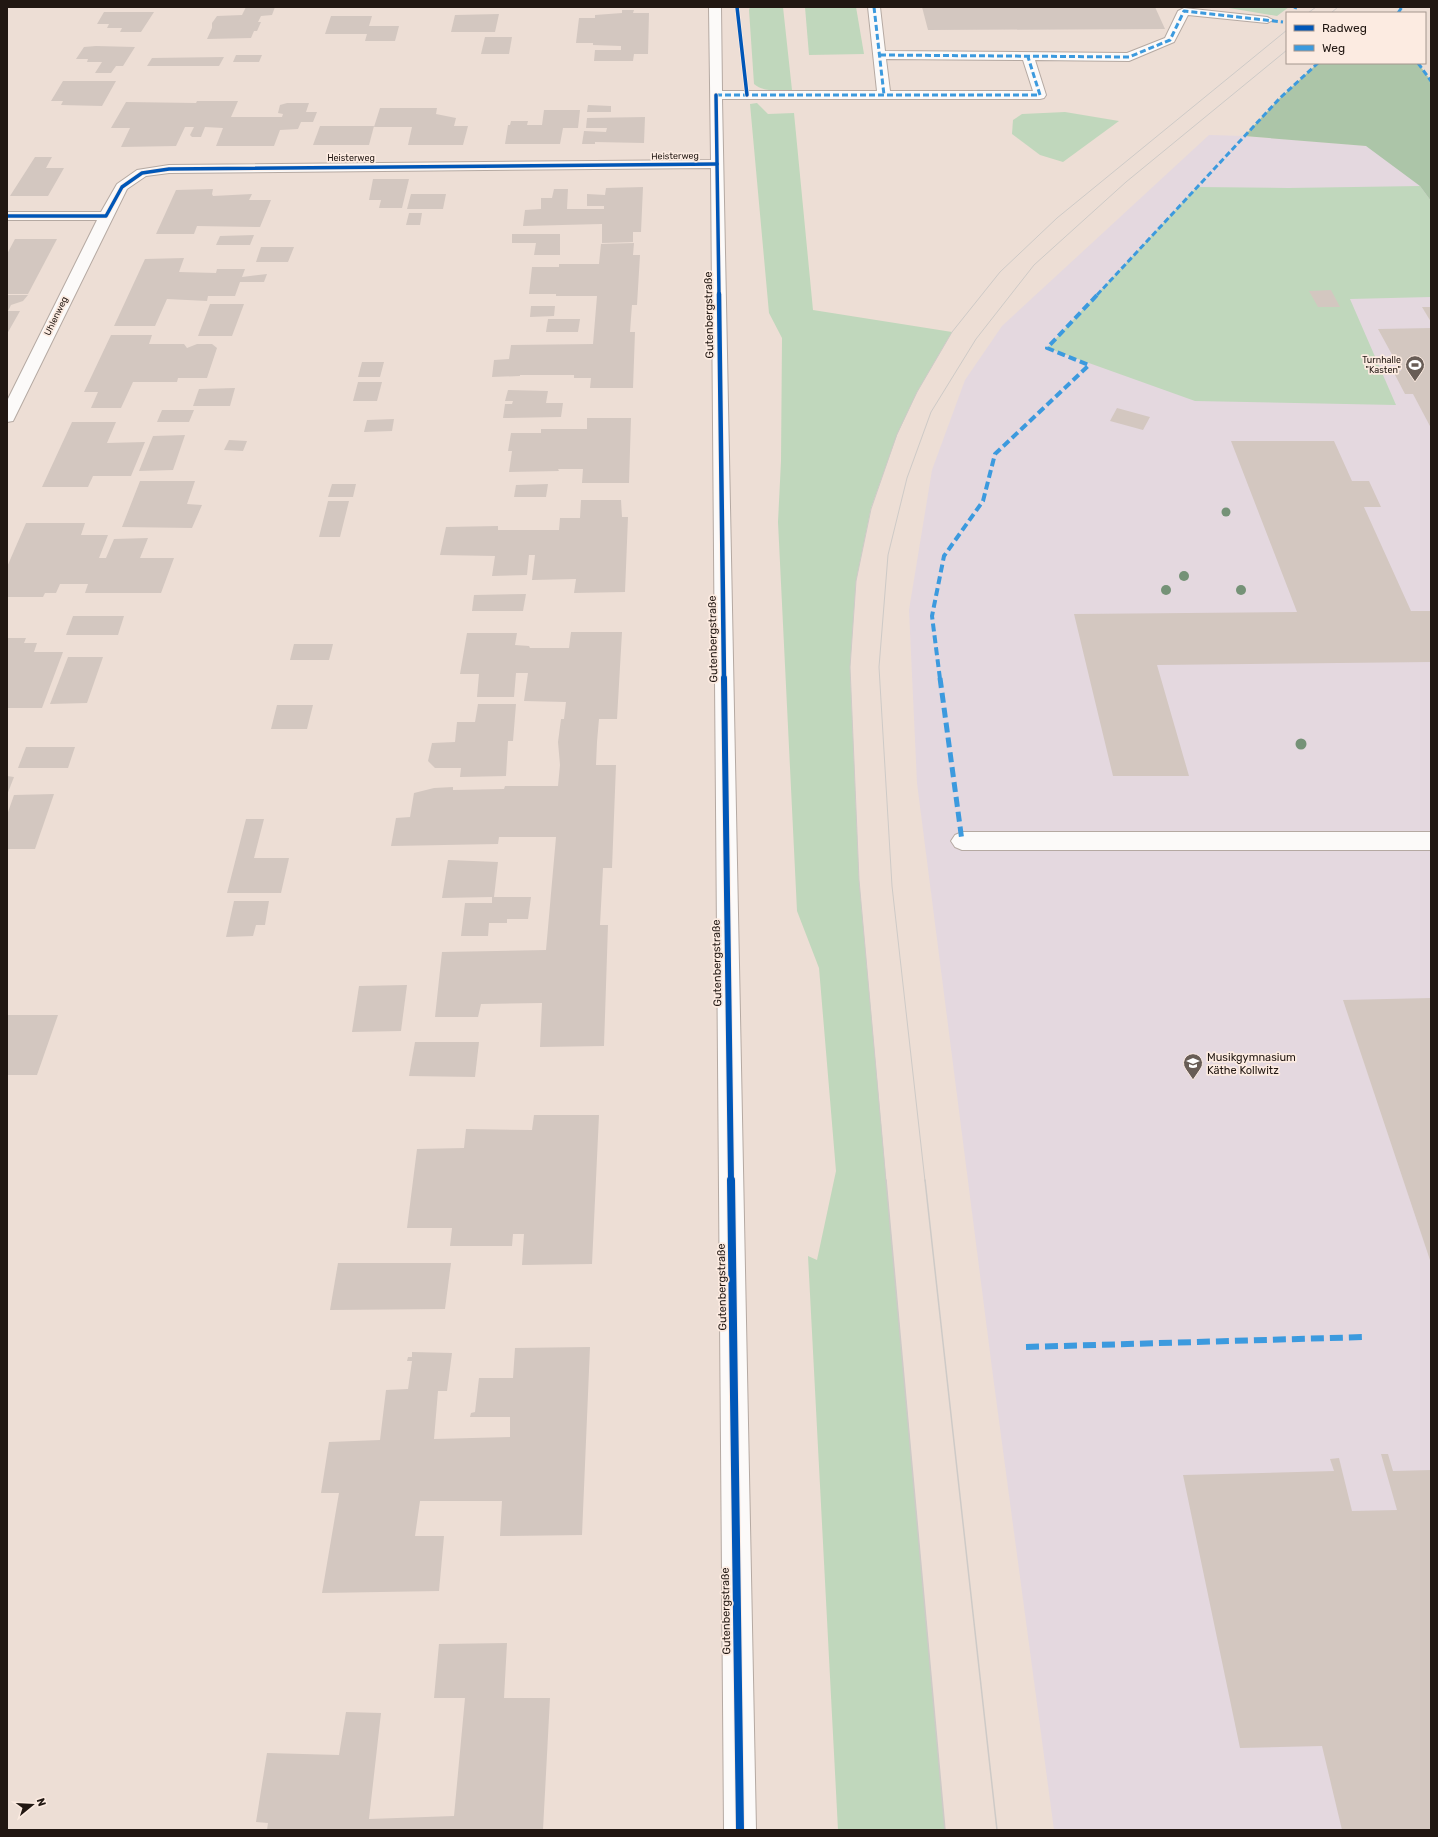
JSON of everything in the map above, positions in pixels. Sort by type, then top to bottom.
[{"type":"street","name":"Gutenbergstraße","points":[[715,7],[740,1830]]},
{"type":"street","points":[[874,7],[884,95]]},
{"type":"street","points":[[880,55],[1129,58],[1170,40],[1184,11],[1267,20]]},
{"type":"street","points":[[716,95],[1040,95],[1028,56]]},
{"type":"street","name":"Heisterweg","points":[[106,216],[122,187],[142,173],[169,169],[717,164]]},
{"type":"street","points":[[7,216],[106,216]]},
{"type":"street","name":"Uhlenweg","points":[[7,417],[106,216]]},
{"type":"street","points":[[962,841],[1431,842]]},
{"type":"shaded area","name":"Musikgymnasium Käthe Kollwitz","points":[[1209,135],[1244,136],[1431,151],[1431,1830],[1054,1830],[993,1376],[917,783],[909,610],[932,470],[965,380],[1002,326]]},
{"type":"green space","points":[[750,7],[783,7],[792,90],[767,90],[754,84]]},
{"type":"green space","points":[[805,7],[856,7],[864,54],[809,55]]},
{"type":"green space","points":[[1223,7],[1289,7],[1277,16]]},
{"type":"green space","points":[[1317,64],[1419,64],[1431,81],[1431,201],[1420,186],[1366,146],[1244,136],[1280,98]]},
{"type":"green space","points":[[757,103],[768,114],[794,113],[813,310],[952,332],[917,392],[897,435],[871,508],[856,581],[850,667],[859,880],[945,1830],[838,1830],[808,1256],[817,1260],[836,1171],[819,968],[797,911],[778,522],[781,461],[782,338],[769,313],[750,104]]},
{"type":"green space","points":[[1065,112],[1119,121],[1063,162],[1040,155],[1012,134],[1013,120],[1022,114]]},
{"type":"green space","points":[[1420,186],[1431,201],[1431,297],[1350,299],[1396,405],[1195,401],[1047,348],[1197,187],[1288,188]]},
{"type":"building","points":[[246,7],[275,7],[272,15],[261,16],[258,22],[261,22],[257,31],[254,31],[251,38],[207,39],[212,28],[212,23],[217,16],[242,15]]},
{"type":"building","points":[[922,7],[1155,7],[1165,29],[928,30]]},
{"type":"building","points":[[622,10],[634,10],[633,13],[649,13],[648,54],[634,54],[633,61],[594,61],[595,50],[621,50],[621,46],[576,43],[579,18],[595,18],[595,15],[622,13]]},
{"type":"building","points":[[104,12],[154,12],[141,32],[120,32],[122,28],[107,28],[109,24],[97,24]]},
{"type":"building","points":[[499,14],[495,32],[451,32],[455,15]]},
{"type":"building","points":[[331,16],[372,16],[369,26],[399,26],[395,41],[365,41],[367,34],[325,34]]},
{"type":"building","points":[[485,37],[512,37],[509,54],[481,54]]},
{"type":"building","points":[[84,47],[135,47],[123,66],[116,66],[111,73],[95,73],[102,62],[87,62],[88,59],[76,59]]},
{"type":"building","points":[[236,55],[262,55],[259,62],[233,62]]},
{"type":"building","points":[[224,57],[219,66],[147,66],[152,58]]},
{"type":"building","points":[[63,81],[116,81],[102,106],[61,105],[63,101],[51,101]]},
{"type":"building","points":[[197,101],[238,101],[231,117],[282,117],[283,114],[278,113],[280,105],[287,103],[309,103],[306,112],[317,112],[313,122],[301,122],[298,129],[280,130],[274,146],[216,146],[223,128],[205,127],[201,137],[192,137],[190,135],[194,127],[185,127],[176,146],[121,147],[130,128],[111,128],[126,102],[196,103]]},
{"type":"building","points":[[588,105],[611,106],[611,112],[587,112]]},
{"type":"building","points":[[380,108],[437,108],[436,114],[456,118],[454,126],[468,126],[463,145],[408,145],[412,127],[374,127]]},
{"type":"building","points":[[544,110],[580,110],[578,128],[563,128],[560,144],[505,144],[508,125],[510,125],[511,121],[528,121],[527,125],[542,125]]},
{"type":"building","points":[[645,117],[644,143],[595,142],[595,144],[582,144],[584,131],[606,132],[607,128],[586,128],[587,118]]},
{"type":"building","points":[[320,126],[374,126],[369,145],[313,145]]},
{"type":"building","points":[[35,157],[52,157],[46,168],[64,168],[48,196],[10,196]]},
{"type":"building","points":[[373,179],[409,179],[402,208],[379,208],[381,200],[369,200]]},
{"type":"building","points":[[643,187],[641,232],[633,232],[633,242],[602,243],[602,224],[523,226],[525,210],[541,209],[541,198],[552,198],[554,189],[568,189],[567,209],[604,209],[604,206],[587,206],[587,194],[605,195],[606,188]]},
{"type":"building","points":[[213,189],[213,196],[252,194],[249,200],[271,200],[260,227],[197,226],[194,234],[156,234],[176,190]]},
{"type":"building","points":[[411,194],[446,194],[443,209],[407,209]]},
{"type":"building","points":[[409,213],[422,213],[420,225],[406,225]]},
{"type":"building","points":[[512,234],[560,234],[560,255],[534,255],[536,243],[512,243]]},
{"type":"building","points":[[254,235],[250,245],[216,245],[220,236]]},
{"type":"building","points":[[15,239],[57,239],[28,294],[7,294],[7,254]]},
{"type":"building","points":[[634,243],[633,255],[640,255],[637,305],[632,305],[630,332],[635,332],[633,388],[590,388],[591,378],[574,378],[574,375],[520,375],[492,377],[494,360],[509,359],[511,345],[593,344],[597,296],[556,296],[556,294],[529,294],[532,267],[559,267],[559,264],[599,264],[601,244]]},
{"type":"building","points":[[261,247],[294,247],[288,262],[256,262]]},
{"type":"building","points":[[184,258],[179,272],[216,273],[217,269],[245,269],[242,277],[267,274],[264,282],[240,282],[235,296],[208,296],[207,301],[167,299],[155,326],[114,326],[145,259]]},
{"type":"building","points":[[1331,290],[1340,307],[1318,307],[1309,291]]},
{"type":"building","points":[[7,295],[28,295],[23,301],[11,305],[8,311],[20,311],[7,334]]},
{"type":"building","points":[[210,304],[244,304],[232,336],[198,336]]},
{"type":"building","points":[[531,306],[555,306],[554,316],[530,317]]},
{"type":"building","points":[[1422,307],[1431,307],[1431,322]]},
{"type":"building","points":[[548,319],[580,319],[578,332],[546,332]]},
{"type":"building","name":"Turnhalle \"Kasten\"","points":[[1431,328],[1431,428],[1413,394],[1405,394],[1393,371],[1401,371],[1378,329]]},
{"type":"building","points":[[111,335],[152,335],[149,344],[184,344],[187,348],[197,344],[212,344],[217,348],[207,378],[178,378],[177,382],[133,382],[121,408],[91,408],[98,392],[84,392]]},
{"type":"building","points":[[362,362],[384,362],[380,377],[358,377]]},
{"type":"building","points":[[358,382],[382,382],[377,401],[353,401]]},
{"type":"building","points":[[235,388],[230,406],[193,406],[199,389]]},
{"type":"building","points":[[508,390],[548,391],[546,403],[563,403],[561,417],[503,418],[505,404],[512,404],[513,401],[505,401]]},
{"type":"building","points":[[1117,408],[1150,417],[1143,430],[1110,421]]},
{"type":"building","points":[[162,410],[194,410],[189,422],[157,422]]},
{"type":"building","points":[[587,418],[631,418],[629,483],[582,483],[583,469],[509,472],[512,451],[508,451],[511,433],[541,433],[541,429],[587,429]]},
{"type":"building","points":[[394,419],[392,431],[364,432],[367,420]]},
{"type":"building","points":[[72,422],[116,422],[107,443],[145,442],[131,476],[93,476],[88,487],[42,487]]},
{"type":"building","points":[[185,435],[173,470],[139,471],[153,436]]},
{"type":"building","points":[[229,440],[247,441],[243,451],[224,450]]},
{"type":"building","points":[[1231,441],[1334,441],[1352,481],[1369,481],[1381,507],[1364,507],[1411,611],[1431,611],[1431,662],[1157,665],[1189,776],[1113,776],[1074,614],[1297,612]]},
{"type":"building","points":[[140,481],[195,481],[187,504],[202,505],[192,528],[122,527]]},
{"type":"building","points":[[332,484],[356,484],[353,497],[328,497]]},
{"type":"building","points":[[548,484],[546,497],[514,497],[516,485]]},
{"type":"building","points":[[581,500],[621,500],[622,517],[628,517],[625,592],[574,593],[576,579],[532,580],[535,555],[529,555],[527,575],[492,576],[495,556],[440,555],[446,527],[498,526],[498,530],[559,530],[560,518],[580,518]]},
{"type":"building","points":[[328,501],[349,501],[340,537],[319,537]]},
{"type":"building","points":[[26,523],[85,523],[81,535],[108,535],[99,558],[106,558],[114,539],[148,538],[140,558],[174,558],[161,593],[85,593],[88,584],[60,584],[56,593],[45,593],[43,597],[7,597],[7,567]]},
{"type":"building","points":[[526,594],[523,611],[472,611],[474,595]]},
{"type":"building","points":[[73,616],[124,616],[118,635],[66,635]]},
{"type":"building","points":[[571,632],[622,632],[617,719],[599,719],[596,765],[616,765],[612,868],[603,868],[600,925],[608,925],[604,1046],[540,1047],[542,1003],[481,1004],[478,1017],[435,1017],[442,952],[546,950],[556,837],[499,837],[498,844],[391,846],[396,818],[410,817],[414,793],[434,788],[453,787],[453,790],[504,789],[505,786],[558,786],[560,765],[558,742],[561,719],[564,719],[566,702],[524,701],[528,673],[516,673],[514,697],[477,697],[479,674],[460,674],[467,633],[517,633],[515,645],[529,646],[530,648],[569,648]]},
{"type":"building","points":[[7,638],[26,638],[24,643],[37,643],[34,652],[63,652],[42,708],[7,708]]},
{"type":"building","points":[[294,644],[333,644],[329,660],[290,660]]},
{"type":"building","points":[[68,657],[103,657],[87,703],[50,704]]},
{"type":"building","points":[[478,704],[516,704],[513,741],[508,741],[506,776],[460,777],[461,768],[435,768],[428,761],[432,743],[455,742],[457,722],[475,722]]},
{"type":"building","points":[[277,705],[313,705],[307,729],[271,729]]},
{"type":"building","points":[[26,747],[75,747],[68,768],[18,768]]},
{"type":"building","points":[[7,776],[14,777],[7,795]]},
{"type":"building","points":[[54,794],[35,849],[7,849],[7,815],[14,795]]},
{"type":"building","points":[[246,819],[264,819],[254,858],[289,858],[281,893],[227,893]]},
{"type":"building","points":[[448,860],[498,862],[494,897],[531,897],[528,919],[507,919],[507,923],[489,923],[488,936],[461,936],[465,903],[492,903],[492,897],[442,898]]},
{"type":"building","points":[[234,901],[269,901],[265,925],[256,925],[253,936],[226,937]]},
{"type":"building","points":[[407,985],[401,1031],[352,1032],[359,986]]},
{"type":"building","points":[[1431,998],[1431,1263],[1343,1000]]},
{"type":"building","points":[[7,1015],[58,1015],[37,1075],[7,1075]]},
{"type":"building","points":[[415,1042],[479,1042],[475,1077],[409,1076]]},
{"type":"building","points":[[534,1115],[599,1115],[592,1264],[522,1265],[524,1234],[513,1234],[512,1246],[450,1246],[452,1228],[407,1228],[417,1149],[464,1148],[466,1129],[532,1130]]},
{"type":"building","points":[[338,1263],[451,1263],[445,1309],[330,1310]]},
{"type":"building","points":[[590,1347],[582,1535],[500,1536],[502,1501],[420,1501],[415,1536],[444,1536],[439,1591],[322,1593],[339,1493],[321,1493],[329,1442],[380,1440],[386,1390],[408,1389],[412,1361],[407,1361],[408,1357],[412,1357],[412,1352],[452,1353],[447,1391],[438,1391],[434,1439],[510,1437],[510,1417],[470,1417],[471,1413],[475,1412],[479,1378],[513,1378],[515,1348]]},
{"type":"building","points":[[1381,1454],[1388,1454],[1393,1471],[1431,1470],[1431,1830],[1342,1830],[1322,1746],[1240,1748],[1183,1475],[1334,1471],[1330,1459],[1339,1458],[1352,1511],[1397,1510]]},
{"type":"building","points":[[507,1643],[504,1698],[550,1698],[543,1830],[267,1830],[268,1823],[256,1822],[267,1753],[339,1755],[346,1712],[381,1713],[369,1819],[454,1816],[465,1698],[434,1698],[439,1644]]},
{"type":"tram line","points":[[1309,12],[1316,7]]},
{"type":"tram line","points":[[1332,12],[1338,7]]},
{"type":"tram line","points":[[886,1181],[859,880],[850,667],[856,581],[871,509],[897,434],[917,392],[952,332],[1000,272],[1057,218],[1286,31]]},
{"type":"tram line","points":[[925,1181],[892,886],[879,667],[888,555],[907,478],[931,412],[976,339],[1034,265],[1126,182],[1286,51]]},
{"type":"tram line","points":[[886,1180],[945,1830]]},
{"type":"tram line","points":[[925,1180],[997,1830]]},
{"type":"marked path","points":[[874,7],[884,95]]},
{"type":"marked path","points":[[1399,12],[1402,7]]},
{"type":"marked path","points":[[880,55],[1129,57],[1170,40],[1184,11],[1283,22]]},
{"type":"marked path","points":[[716,95],[1040,95],[1028,57]]},
{"type":"marked path","points":[[962,841],[932,616],[944,556],[983,501],[995,454],[1089,365],[1047,348],[1280,98],[1317,64]]},
{"type":"marked path","points":[[1419,64],[1431,81]]},
{"type":"marked path","points":[[1026,1347],[1366,1337]]},
{"type":"cycle path","points":[[737,7],[747,95]]},
{"type":"cycle path","points":[[716,95],[740,1830]]},
{"type":"cycle path","points":[[7,216],[106,216],[122,187],[142,173],[169,169],[717,164]]},
{"type":"place","name":"Turnhalle \"Kasten\"","points":[[1415,382]]},
{"type":"place","name":"Musikgymnasium Käthe Kollwitz","points":[[1193,1080]]}]
